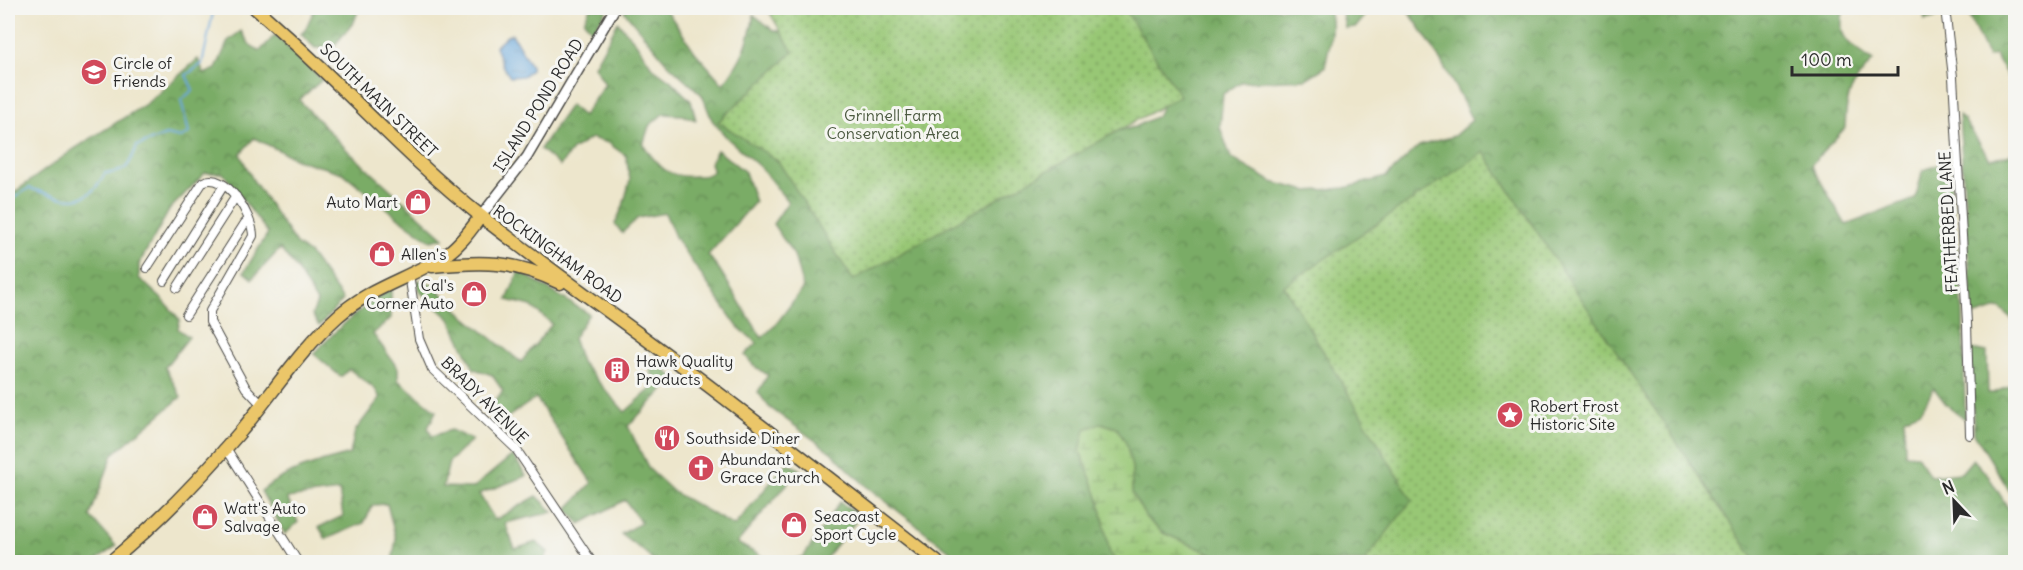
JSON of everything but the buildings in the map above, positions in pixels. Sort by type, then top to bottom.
[{"type":"main road","name":"SOUTH MAIN STREET","points":[[255,8],[429,171],[481,216]]},
{"type":"main road","name":"ROCKINGHAM ROAD","points":[[110,562],[169,510],[226,448],[317,338],[341,314],[364,296],[424,267],[455,247],[481,216],[586,297],[692,373],[937,562]]},
{"type":"main road","points":[[424,267],[483,263],[515,266],[540,273],[586,297]]},
{"type":"street","name":"ISLAND POND ROAD","points":[[481,216],[532,148],[615,8]]},
{"type":"street","name":"FEATHERBED LANE","points":[[1945,8],[1953,76],[1968,345],[1970,435]]},
{"type":"street","points":[[147,268],[203,182],[216,179],[236,196],[253,226],[253,236],[210,311],[210,322],[246,388],[262,405]]},
{"type":"street","points":[[164,280],[224,185]]},
{"type":"street","points":[[177,288],[236,196]]},
{"type":"street","points":[[186,315],[248,220]]},
{"type":"street","name":"BRADY AVENUE","points":[[409,274],[419,339],[429,363],[442,379],[516,449],[592,562]]},
{"type":"street","points":[[226,448],[298,562]]},
{"type":"green space","points":[[315,8],[359,8],[354,22],[332,48],[315,48],[301,34]]},
{"type":"green space","points":[[590,8],[608,8],[593,31],[584,21]]},
{"type":"green space","points":[[627,8],[665,8],[695,52],[723,84],[743,52],[754,15],[773,30],[804,36],[1109,124],[1117,131],[1135,127],[1157,116],[1169,93],[1120,8],[1328,8],[1331,29],[1325,67],[1306,79],[1241,82],[1223,94],[1220,127],[1231,158],[1272,182],[1308,191],[1345,188],[1386,177],[1419,146],[1454,136],[1472,120],[1442,62],[1406,8],[1844,8],[1842,27],[1846,40],[1873,61],[1854,84],[1848,98],[1845,128],[1811,165],[1846,225],[1915,199],[1923,170],[1948,161],[1963,313],[1965,419],[1946,404],[1934,388],[1921,411],[1904,418],[1905,454],[1917,455],[1930,476],[1961,473],[1973,459],[1989,477],[2015,519],[2015,562],[1248,562],[1217,556],[1163,533],[1146,518],[1132,493],[1132,468],[1080,451],[1100,502],[1110,554],[1118,562],[964,562],[866,486],[832,453],[769,407],[758,392],[768,375],[754,366],[745,355],[757,343],[738,327],[676,239],[665,213],[638,218],[622,233],[615,224],[630,180],[626,156],[608,143],[591,138],[572,150],[560,166],[540,149],[570,105],[583,116],[605,84],[594,66],[618,22],[652,67],[671,81],[691,101],[696,120],[682,115],[663,114],[649,126],[643,145],[659,165],[678,175],[703,176],[713,171],[710,163],[717,150],[745,172],[755,202],[708,255],[762,338],[777,323],[803,288],[794,255],[773,224],[788,202],[761,168],[728,139],[712,120],[702,95],[667,63],[624,11]]},
{"type":"green space","name":"Grinnell Farm Conservation Area","points":[[767,8],[1124,8],[1180,96],[853,280],[778,161],[718,122],[793,52]]},
{"type":"green space","points":[[1341,8],[1372,8],[1356,27],[1345,28]]},
{"type":"green space","points":[[1922,8],[1936,8],[1938,17],[1925,20]]},
{"type":"green space","points":[[1965,8],[2015,8],[2015,89],[1995,55],[1988,57]]},
{"type":"green space","points":[[241,31],[250,45],[260,51],[275,35],[322,80],[299,100],[348,151],[444,238],[431,241],[343,173],[298,160],[254,138],[240,154],[253,180],[296,244],[310,254],[343,300],[319,326],[312,315],[317,302],[296,268],[280,249],[252,279],[244,272],[268,233],[223,173],[205,173],[170,209],[139,264],[139,278],[163,300],[180,320],[178,329],[189,337],[165,367],[181,397],[113,454],[90,516],[116,546],[94,562],[8,562],[8,197],[74,149],[146,104],[198,59],[204,74],[216,69],[228,41]]},
{"type":"green space","points":[[1959,116],[1990,159],[2015,153],[2015,325],[2011,318],[1999,308],[1973,316]]},
{"type":"green space","name":"Robert Frost Historic Site","points":[[1484,152],[1756,562],[1364,562],[1412,500],[1284,286]]},
{"type":"green space","points":[[519,271],[589,314],[573,338],[581,362],[625,412],[659,382],[650,372],[654,362],[675,378],[628,426],[649,469],[675,493],[734,526],[787,463],[800,469],[737,543],[772,562],[653,562],[647,554],[621,534],[641,523],[625,500],[580,524],[567,509],[592,483],[536,398],[502,421],[490,407],[503,391],[492,375],[474,369],[450,319],[419,291],[418,280],[433,285],[464,316],[521,362],[552,324],[531,306],[507,300]]},
{"type":"green space","points":[[391,289],[391,318],[373,334],[398,368],[398,380],[436,411],[428,428],[432,436],[451,430],[472,440],[449,462],[443,487],[473,488],[513,455],[526,476],[479,494],[495,520],[537,496],[553,512],[505,523],[515,549],[536,542],[548,552],[543,562],[476,562],[472,554],[463,557],[459,562],[392,562],[396,539],[387,504],[373,505],[364,523],[326,539],[319,527],[343,516],[339,491],[287,498],[298,522],[285,534],[261,491],[292,472],[350,454],[355,431],[380,398],[375,389],[349,369],[341,377],[314,354],[350,318]]},
{"type":"green space","points":[[1970,349],[1987,352],[1988,393],[2015,384],[2015,500],[1974,433]]},
{"type":"green space","points":[[1100,423],[1117,428],[1126,443],[1132,468],[1132,493],[1146,518],[1163,533],[1217,556],[1248,562],[1118,562],[1110,554],[1100,502],[1080,451],[1085,429]]},
{"type":"green space","points":[[840,502],[860,516],[823,562],[787,562],[804,556]]},
{"type":"water","points":[[512,34],[531,66],[531,70],[523,76],[510,77],[495,47]]},
{"type":"waterway","points":[[8,211],[12,199],[29,188],[63,198],[81,198],[97,185],[105,173],[113,173],[127,167],[137,146],[166,135],[181,138],[189,133],[181,100],[193,90],[186,75],[202,64],[214,8]]},
{"type":"place","name":"Circle of Friends","points":[[94,72]]},
{"type":"place","name":"Auto Mart","points":[[418,202]]},
{"type":"place","name":"Allen's","points":[[382,254]]},
{"type":"place","name":"Cal's Corner Auto","points":[[474,294]]},
{"type":"place","name":"Hawk Quality Products","points":[[617,370]]},
{"type":"place","name":"Robert Frost Historic Site","points":[[1510,415]]},
{"type":"place","name":"Southside Diner","points":[[667,438]]},
{"type":"place","name":"Abundant Grace Church","points":[[701,468]]},
{"type":"place","name":"Watt's Auto Salvage","points":[[205,517]]},
{"type":"place","name":"Seacoast Sport Cycle","points":[[794,525]]}]
